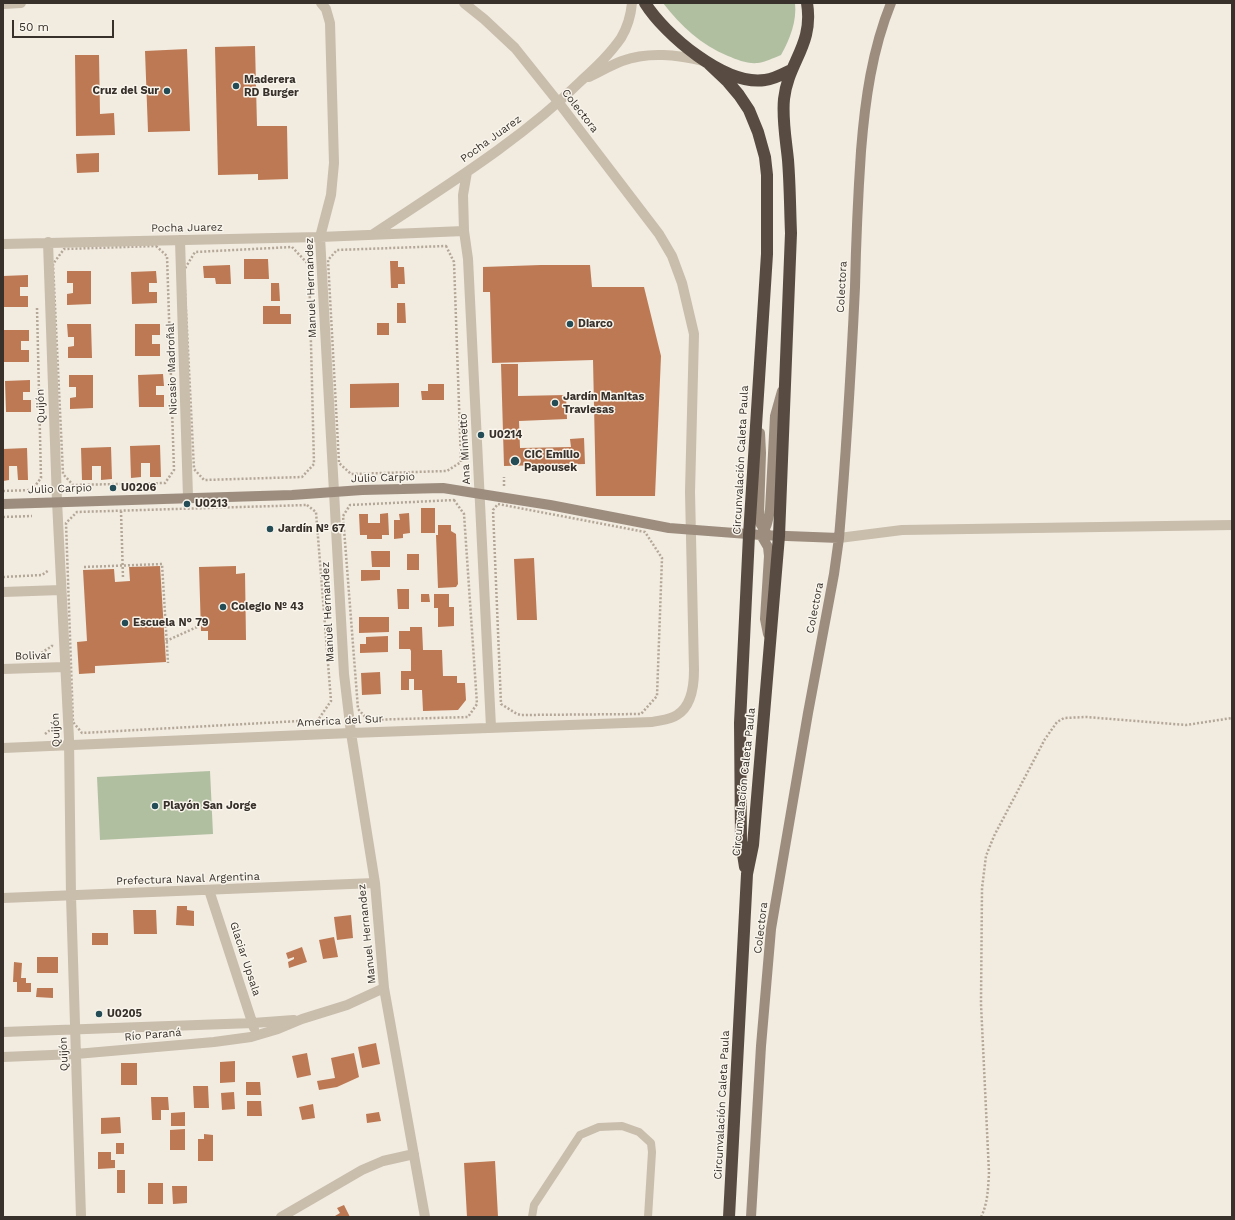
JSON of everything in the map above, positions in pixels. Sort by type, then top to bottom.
[{"type":"highway","points":[[645,3],[663,26],[688,50],[707,63],[742,79],[755,81],[776,78],[791,70]]},
{"type":"highway","name":"Circunvalación Caleta Paula","points":[[747,874],[741,841],[740,723],[785,382],[791,233],[790,183],[784,126],[785,86],[803,46],[806,35],[808,12],[807,3]]},
{"type":"highway","name":"Circunvalación Caleta Paula","points":[[707,63],[728,82],[749,110],[758,132],[766,163],[768,193],[767,254],[757,413],[770,644],[753,845],[747,874],[729,1217]]},
{"type":"street","points":[[3,4],[21,3]]},
{"type":"street","name":"Manuel Hernandez","points":[[321,3],[326,9],[330,23],[334,163],[331,195],[320,237],[344,674],[351,732],[375,883],[384,988],[425,1217]]},
{"type":"street","name":"Colectora","points":[[464,3],[484,19],[515,48],[559,103],[659,234],[672,256],[682,283],[694,334],[690,492],[692,530],[694,687],[688,702],[678,715]]},
{"type":"street","name":"Pocha Juarez","points":[[372,235],[467,172],[559,103],[602,60],[622,37],[628,21],[632,3]]},
{"type":"street","name":"Colectora","points":[[751,1217],[761,1046],[772,929],[839,538],[855,289],[858,198],[864,120],[876,46],[891,3]]},
{"type":"street","points":[[580,82],[623,61],[637,57],[666,54],[707,63]]},
{"type":"street","name":"Ana Minnetto","points":[[467,172],[463,196],[464,231],[468,258],[490,727]]},
{"type":"street","name":"Pocha Juarez","points":[[3,244],[320,237],[464,231]]},
{"type":"street","name":"Nicasio Madroñal","points":[[180,240],[188,497]]},
{"type":"street","name":"Quijón","points":[[48,242],[57,501],[69,746],[71,896],[81,1217]]},
{"type":"street","name":"Julio Carpio","points":[[3,504],[57,501],[292,495],[443,488],[550,505],[669,528],[765,535],[839,538]]},
{"type":"street","points":[[839,538],[902,530],[1232,525]]},
{"type":"street","points":[[765,535],[770,556],[765,619],[770,644]]},
{"type":"street","points":[[3,592],[61,590]]},
{"type":"street","name":"Bolivar","points":[[3,669],[65,667]]},
{"type":"street","name":"America del Sur","points":[[3,748],[351,732],[652,722],[668,719],[678,715]]},
{"type":"street","name":"Prefectura Naval Argentina","points":[[3,898],[375,883]]},
{"type":"street","name":"Glaciar Upsala","points":[[209,890],[256,1035]]},
{"type":"street","name":"Río Paraná","points":[[3,1057],[76,1054],[214,1042],[256,1035],[347,1005],[384,988]]},
{"type":"street","name":"Río Paraná","points":[[3,1032],[302,1019]]},
{"type":"street","points":[[281,1217],[362,1170],[383,1161],[414,1154]]},
{"type":"lane","points":[[532,1217],[534,1205],[580,1135],[599,1127],[622,1126],[639,1132],[651,1143],[652,1152],[648,1217]]},
{"type":"path","points":[[156,246],[167,256],[174,470],[164,482],[73,485],[63,474],[53,264],[64,249],[156,246]]},
{"type":"path","points":[[446,246],[454,262],[461,462],[447,472],[351,474],[339,463],[328,260],[337,250],[446,246]]},
{"type":"path","points":[[292,248],[308,265],[314,464],[302,477],[204,480],[194,469],[184,270],[194,252],[292,248]]},
{"type":"path","points":[[3,490],[32,490],[41,478],[37,304]]},
{"type":"path","points":[[454,500],[464,514],[477,704],[468,717],[368,720],[358,710],[343,516],[350,505],[454,500]]},
{"type":"path","points":[[498,504],[645,532],[662,558],[657,696],[641,714],[521,715],[501,704],[493,510],[498,504]]},
{"type":"path","points":[[306,505],[316,512],[331,701],[318,720],[82,733],[74,722],[66,522],[77,512],[121,511],[306,505]]},
{"type":"path","points":[[121,511],[122,565],[124,578]]},
{"type":"path","points":[[3,518],[36,516]]},
{"type":"path","points":[[84,567],[162,564],[168,663]]},
{"type":"path","points":[[3,577],[42,575],[54,566]]},
{"type":"path","points":[[166,640],[197,627]]},
{"type":"path","points":[[33,655],[40,655],[52,646],[52,639]]},
{"type":"path","points":[[981,1217],[988,1195],[989,1173],[981,1004],[982,888],[986,856],[994,836],[1044,739],[1057,722],[1064,718],[1086,717],[1186,725],[1232,718]]},
{"type":"path","points":[[39,734],[46,734],[58,724]]},
{"type":"green space","points":[[663,3],[795,3],[795,16],[790,36],[781,55],[767,61],[750,63],[718,52],[700,40],[684,27]]},
{"type":"green space","name":"Playón San Jorge","points":[[210,771],[213,834],[100,840],[97,777]]},
{"type":"building","name":"Maderera RD Burger","points":[[255,46],[257,126],[287,126],[288,179],[258,180],[258,174],[218,175],[215,47]]},
{"type":"building","name":"Cruz del Sur","points":[[187,49],[190,131],[148,132],[145,51]]},
{"type":"building","points":[[75,55],[99,55],[100,114],[114,113],[115,135],[76,136]]},
{"type":"building","points":[[99,153],[99,172],[77,173],[76,154]]},
{"type":"building","points":[[244,259],[268,259],[269,279],[244,279]]},
{"type":"building","points":[[390,261],[398,261],[398,267],[404,267],[405,284],[398,284],[398,288],[391,288]]},
{"type":"building","points":[[230,265],[231,284],[216,284],[215,278],[204,278],[203,266]]},
{"type":"building","points":[[590,265],[592,287],[644,287],[661,356],[655,496],[596,496],[593,360],[492,363],[490,292],[483,292],[483,267]]},
{"type":"building","points":[[67,271],[91,271],[91,304],[67,305],[67,294],[73,293],[73,283],[67,283]]},
{"type":"building","points":[[156,271],[157,283],[149,283],[149,292],[157,292],[157,303],[132,304],[131,272]]},
{"type":"building","points":[[28,275],[28,287],[20,287],[20,296],[28,296],[28,307],[3,307],[3,276]]},
{"type":"building","points":[[271,283],[279,283],[280,301],[271,301]]},
{"type":"building","points":[[397,303],[405,303],[406,323],[397,323]]},
{"type":"building","points":[[263,306],[280,306],[280,314],[291,314],[291,324],[263,324]]},
{"type":"building","points":[[377,323],[389,323],[389,335],[377,335]]},
{"type":"building","points":[[67,324],[91,324],[92,358],[68,358],[68,347],[74,346],[74,337],[68,337]]},
{"type":"building","points":[[135,324],[160,324],[160,335],[152,335],[152,344],[160,344],[160,356],[135,356]]},
{"type":"building","points":[[4,330],[29,330],[29,341],[21,341],[21,350],[29,350],[29,362],[4,362]]},
{"type":"building","points":[[501,364],[518,364],[518,396],[566,395],[567,419],[519,421],[520,448],[571,447],[570,439],[584,438],[585,464],[504,466]]},
{"type":"building","points":[[163,374],[164,386],[156,386],[156,395],[164,395],[164,407],[139,407],[138,375]]},
{"type":"building","points":[[69,375],[93,375],[93,408],[70,409],[70,398],[76,397],[76,387],[69,387]]},
{"type":"building","points":[[30,380],[30,392],[23,392],[23,400],[31,400],[31,412],[6,412],[5,381]]},
{"type":"building","points":[[399,383],[399,407],[350,408],[350,384]]},
{"type":"building","points":[[428,384],[444,384],[444,400],[422,400],[421,391],[428,391]]},
{"type":"building","points":[[160,445],[161,477],[150,477],[150,463],[141,463],[141,477],[131,478],[130,446]]},
{"type":"building","points":[[111,447],[112,479],[101,480],[101,466],[92,466],[92,480],[82,480],[81,448]]},
{"type":"building","points":[[27,448],[28,480],[18,480],[17,466],[9,466],[9,480],[3,481],[3,449]]},
{"type":"building","points":[[421,508],[435,508],[435,533],[421,533]]},
{"type":"building","points":[[388,513],[389,535],[382,535],[382,539],[367,539],[367,535],[360,535],[359,514],[368,514],[368,523],[380,523],[380,514]]},
{"type":"building","points":[[409,513],[410,533],[403,534],[403,538],[394,539],[394,520],[400,520],[399,514]]},
{"type":"building","points":[[438,525],[451,525],[451,531],[456,534],[458,584],[456,587],[438,588],[436,535],[438,535]]},
{"type":"building","points":[[371,551],[390,551],[390,567],[372,567]]},
{"type":"building","points":[[407,554],[419,554],[419,570],[407,570]]},
{"type":"building","points":[[534,558],[537,620],[517,620],[514,559]]},
{"type":"building","points":[[160,566],[166,662],[95,666],[95,673],[79,674],[77,642],[87,641],[83,570],[114,569],[115,582],[130,581],[129,567]]},
{"type":"building","points":[[236,566],[236,574],[245,573],[246,640],[208,640],[208,631],[201,631],[199,567]]},
{"type":"building","points":[[361,570],[380,570],[380,580],[361,581]]},
{"type":"building","points":[[397,589],[409,589],[409,609],[398,609]]},
{"type":"building","points":[[421,594],[429,594],[430,602],[421,602]]},
{"type":"building","points":[[434,594],[449,594],[449,607],[454,607],[454,626],[438,627],[438,608],[434,608]]},
{"type":"building","points":[[359,617],[389,617],[389,632],[359,633]]},
{"type":"building","points":[[410,627],[422,627],[423,650],[442,650],[443,676],[457,676],[457,683],[465,683],[466,700],[458,710],[423,711],[422,690],[414,690],[414,679],[409,679],[409,690],[401,690],[401,671],[411,671],[411,651],[410,649],[399,649],[399,631],[410,631]]},
{"type":"building","points":[[388,636],[388,652],[360,653],[360,644],[366,644],[366,637]]},
{"type":"building","points":[[380,672],[381,694],[362,695],[361,673]]},
{"type":"building","points":[[177,906],[187,906],[187,910],[194,911],[194,926],[176,925]]},
{"type":"building","points":[[133,910],[156,910],[157,934],[134,934]]},
{"type":"building","points":[[351,915],[353,938],[337,940],[334,917]]},
{"type":"building","points":[[92,933],[108,933],[108,945],[92,945]]},
{"type":"building","points":[[334,937],[338,957],[323,959],[319,940]]},
{"type":"building","points":[[302,947],[307,962],[289,968],[288,962],[294,959],[294,957],[288,959],[286,953]]},
{"type":"building","points":[[37,957],[58,957],[58,973],[37,973]]},
{"type":"building","points":[[14,962],[22,963],[21,978],[26,978],[26,983],[31,983],[31,992],[17,992],[17,982],[13,982]]},
{"type":"building","points":[[37,988],[53,988],[53,998],[36,997]]},
{"type":"building","points":[[376,1043],[380,1064],[362,1068],[358,1047]]},
{"type":"building","points":[[307,1053],[311,1075],[297,1078],[292,1056]]},
{"type":"building","points":[[354,1053],[359,1077],[337,1087],[319,1090],[317,1081],[335,1078],[331,1058]]},
{"type":"building","points":[[235,1061],[235,1082],[220,1083],[220,1062]]},
{"type":"building","points":[[121,1063],[137,1063],[137,1085],[121,1085]]},
{"type":"building","points":[[246,1082],[260,1082],[261,1095],[246,1095]]},
{"type":"building","points":[[193,1086],[208,1086],[209,1108],[194,1108]]},
{"type":"building","points":[[234,1092],[235,1109],[222,1110],[221,1093]]},
{"type":"building","points":[[151,1097],[168,1097],[169,1110],[161,1110],[161,1120],[152,1120]]},
{"type":"building","points":[[247,1101],[261,1101],[262,1116],[247,1116]]},
{"type":"building","points":[[313,1104],[315,1118],[302,1120],[299,1107]]},
{"type":"building","points":[[185,1112],[185,1126],[171,1126],[171,1113]]},
{"type":"building","points":[[379,1112],[381,1121],[367,1123],[366,1114]]},
{"type":"building","points":[[120,1117],[121,1133],[101,1134],[101,1118]]},
{"type":"building","points":[[185,1129],[185,1150],[170,1150],[170,1130]]},
{"type":"building","points":[[204,1134],[213,1135],[213,1161],[198,1161],[198,1139],[204,1139]]},
{"type":"building","points":[[116,1143],[124,1143],[124,1154],[116,1154]]},
{"type":"building","points":[[98,1152],[111,1152],[111,1160],[115,1160],[115,1168],[98,1169]]},
{"type":"building","points":[[495,1161],[498,1217],[467,1217],[464,1163]]},
{"type":"building","points":[[117,1170],[125,1170],[125,1193],[117,1193]]},
{"type":"building","points":[[148,1183],[163,1183],[163,1204],[148,1204]]},
{"type":"building","points":[[172,1186],[187,1186],[187,1203],[173,1204]]},
{"type":"building","points":[[344,1205],[350,1217],[335,1217],[340,1213],[337,1208]]},
{"type":"place","name":"Maderera RD Burger","points":[[236,86]]},
{"type":"place","name":"Cruz del Sur","points":[[167,91]]},
{"type":"place","name":"Diarco","points":[[570,324]]},
{"type":"place","name":"Jardín Manitas Traviesas","points":[[555,403]]},
{"type":"place","name":"U0214","points":[[481,435]]},
{"type":"place","name":"CIC Emilio Papousek","points":[[515,461]]},
{"type":"place","name":"U0206","points":[[113,488]]},
{"type":"place","name":"U0213","points":[[187,504]]},
{"type":"place","name":"Jardín Nº 67","points":[[270,529]]},
{"type":"place","name":"Colegio Nº 43","points":[[223,607]]},
{"type":"place","name":"Escuela N° 79","points":[[125,623]]},
{"type":"place","name":"Playón San Jorge","points":[[155,806]]},
{"type":"place","name":"U0205","points":[[99,1014]]}]
